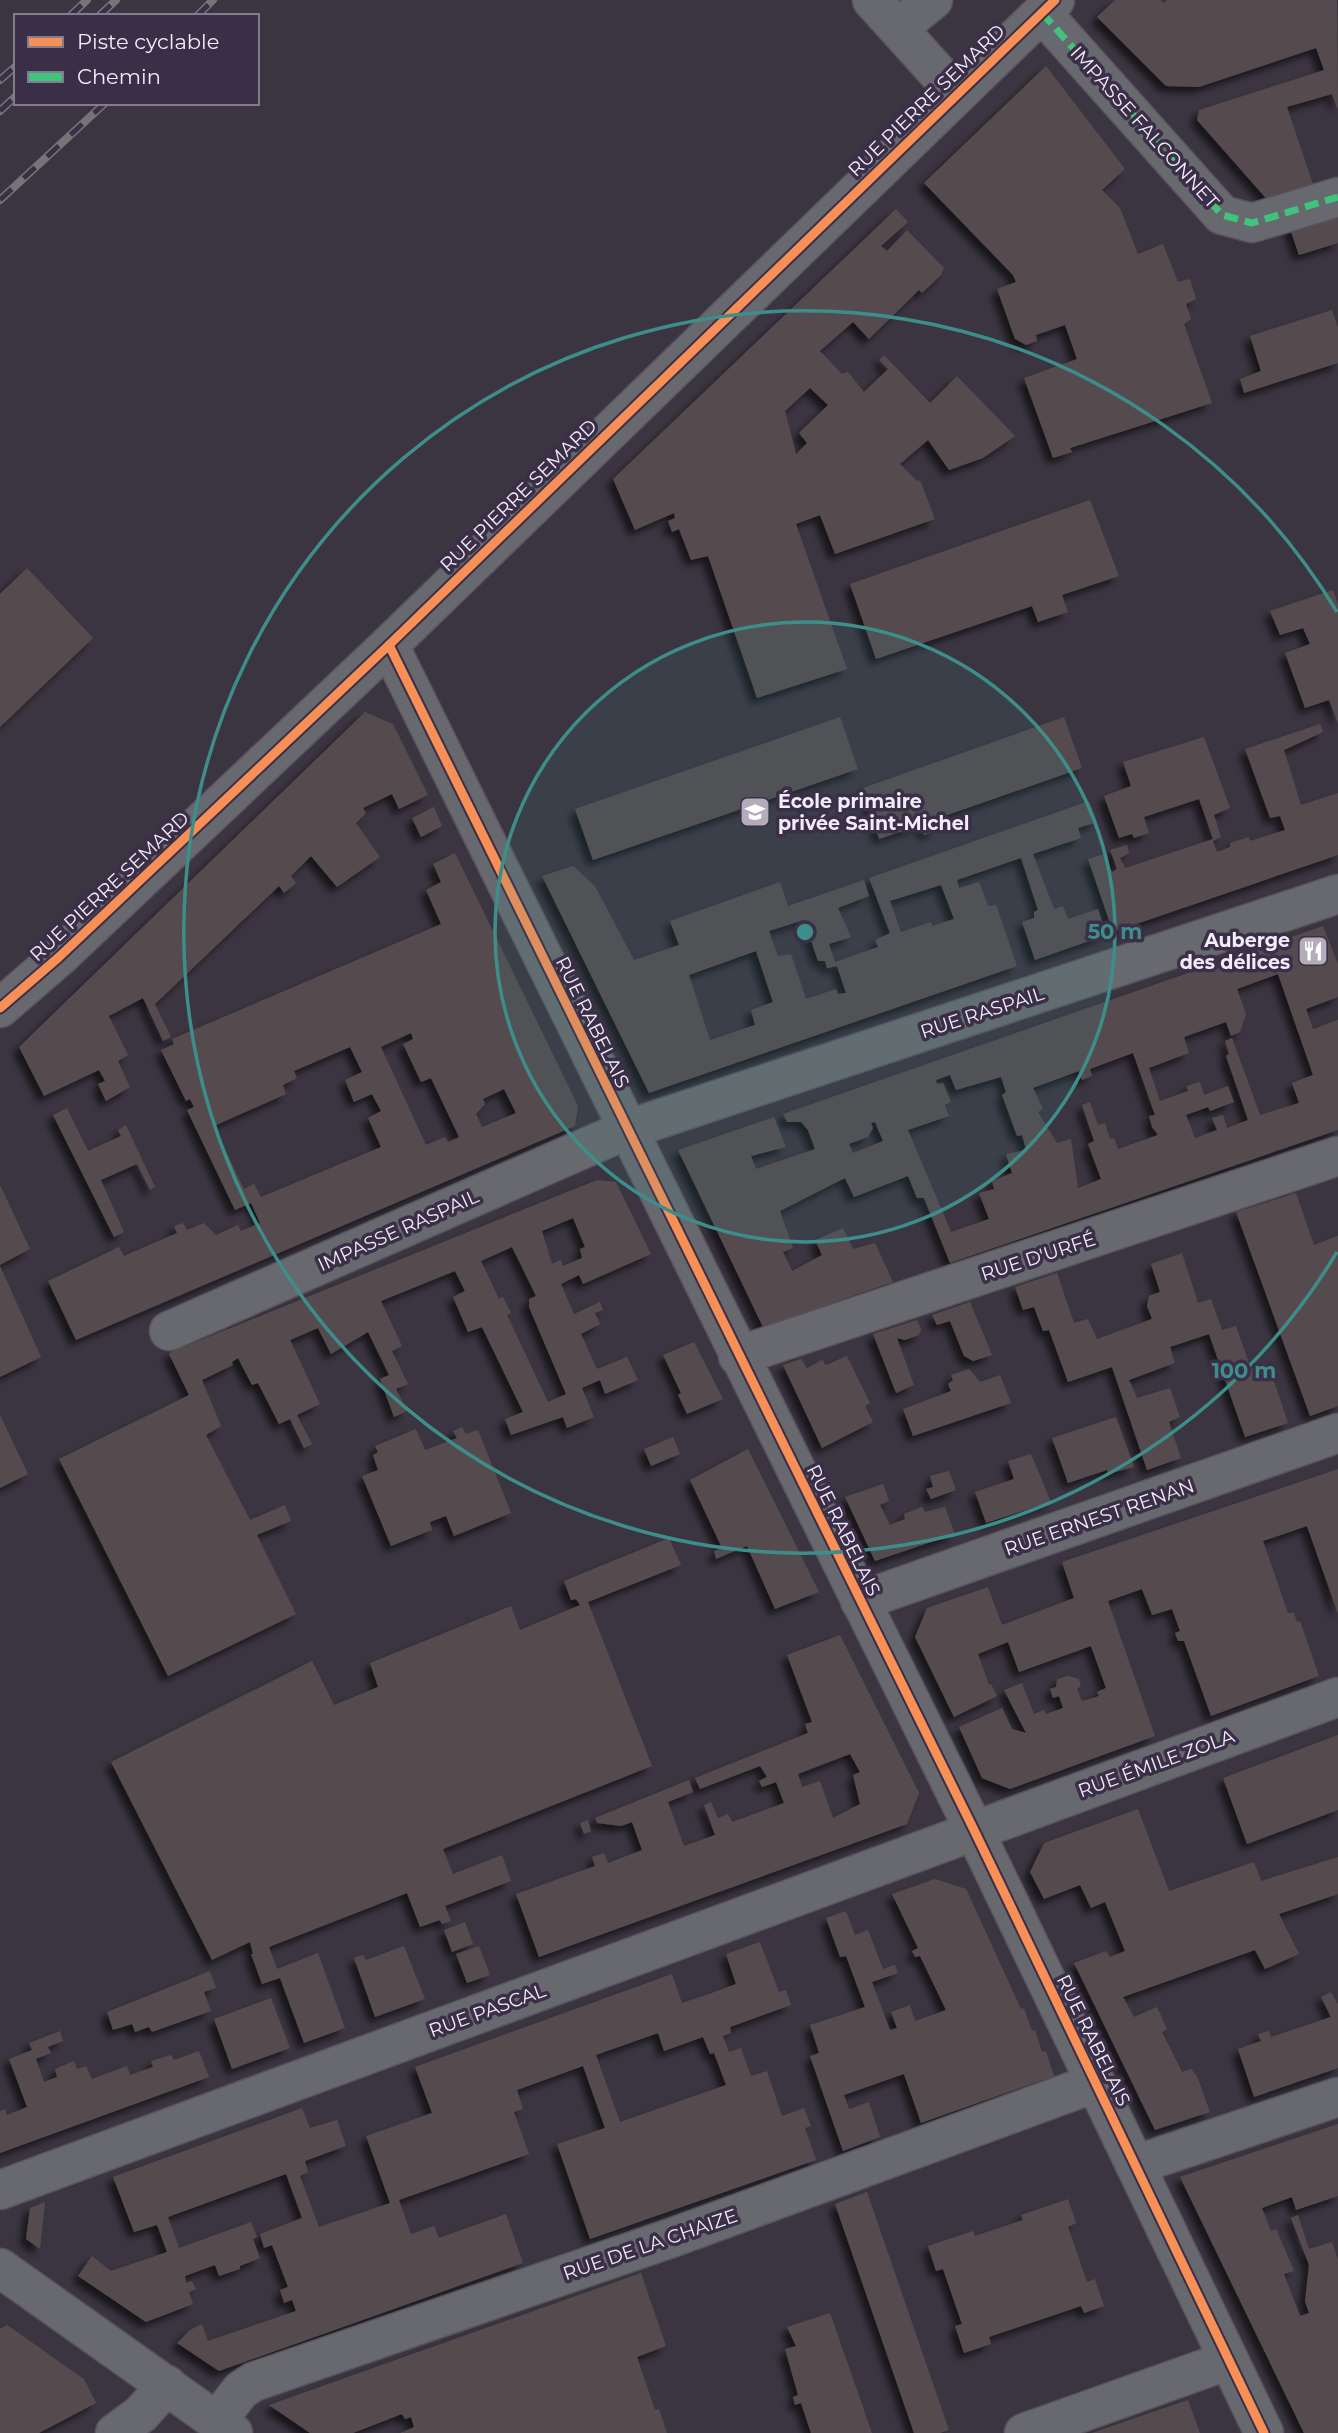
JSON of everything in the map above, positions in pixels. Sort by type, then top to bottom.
[{"type":"street","points":[[872,0],[957,94]]},
{"type":"street","points":[[898,28],[933,0]]},
{"type":"street","name":"RUE PIERRE SEMARD","points":[[0,1008],[69,948],[389,645],[1049,6]]},
{"type":"street","name":"IMPASSE FALCONNET","points":[[1049,6],[1222,215],[1252,223],[1338,197]]},
{"type":"street","name":"RUE RABELAIS","points":[[389,645],[626,1130],[974,1830],[1264,2433]]},
{"type":"street","name":"RUE RASPAIL","points":[[626,1130],[1338,894]]},
{"type":"street","name":"IMPASSE RASPAIL","points":[[169,1331],[626,1130]]},
{"type":"street","name":"RUE D'URFÉ","points":[[738,1356],[1338,1156]]},
{"type":"street","name":"RUE ERNEST RENAN","points":[[860,1601],[1338,1433]]},
{"type":"street","name":"RUE ÉMILE ZOLA","points":[[974,1830],[1338,1697]]},
{"type":"street","name":"RUE PASCAL","points":[[0,2190],[974,1830]]},
{"type":"street","name":"RUE DE LA CHAIZE","points":[[225,2427],[241,2390],[253,2382],[674,2237],[1096,2083]]},
{"type":"street","points":[[1135,2165],[1338,2097]]},
{"type":"street","points":[[0,2268],[225,2427]]},
{"type":"street","points":[[1024,2433],[1229,2360]]},
{"type":"street","points":[[114,2433],[141,2414],[167,2385]]},
{"type":"building","points":[[1115,0],[1160,0],[1164,3],[1167,0],[1337,0],[1338,110],[1332,94],[1287,107],[1315,190],[1272,205],[1197,120],[1199,110],[1324,70],[1316,48],[1199,87],[1166,86],[1097,17]]},
{"type":"building","points":[[1046,66],[1125,169],[1102,190],[1120,208],[1138,254],[1163,244],[1178,282],[1190,279],[1196,299],[1186,304],[1191,319],[1184,324],[1212,403],[1070,448],[1072,452],[1053,458],[1024,378],[1077,359],[1065,325],[1036,335],[1037,341],[1026,345],[1015,339],[997,289],[1016,282],[1013,275],[924,183]]},
{"type":"building","points":[[896,209],[908,222],[881,246],[887,251],[907,230],[944,268],[941,275],[922,293],[919,290],[869,339],[853,322],[820,351],[842,374],[848,372],[864,392],[888,369],[879,360],[884,355],[930,403],[957,376],[1015,436],[983,458],[949,470],[928,440],[900,464],[917,481],[920,480],[935,519],[835,554],[820,515],[796,524],[847,669],[757,698],[708,556],[691,560],[679,529],[672,532],[668,521],[675,518],[674,513],[635,530],[613,479]],"holes":[[[810,388],[828,405],[799,433],[807,443],[796,454],[785,411]]]},
{"type":"building","points":[[1338,210],[1338,243],[1299,255],[1289,226]]},
{"type":"building","points":[[1332,310],[1338,328],[1338,363],[1244,393],[1240,379],[1261,371],[1250,336]]},
{"type":"building","points":[[1090,500],[1119,576],[1062,595],[1068,612],[1038,622],[1032,606],[876,659],[850,584]]},
{"type":"building","points":[[27,568],[93,638],[0,727],[0,594]]},
{"type":"building","points":[[1333,590],[1338,604],[1338,724],[1329,700],[1305,708],[1285,653],[1310,644],[1303,628],[1280,635],[1270,611]]},
{"type":"building","points":[[365,712],[393,724],[428,795],[399,809],[392,794],[363,808],[366,813],[356,823],[380,857],[337,887],[311,856],[291,876],[296,883],[284,893],[279,886],[155,1004],[171,1037],[163,1041],[143,998],[109,1016],[128,1055],[118,1061],[130,1087],[106,1101],[98,1084],[105,1081],[99,1070],[44,1096],[19,1047]]},
{"type":"building","points":[[840,717],[858,769],[593,860],[575,809]]},
{"type":"building","points":[[1064,717],[1082,768],[933,820],[936,831],[924,835],[921,825],[879,839],[863,788]]},
{"type":"building","points":[[1320,724],[1323,732],[1284,750],[1301,805],[1338,793],[1338,855],[1113,932],[1088,859],[1104,854],[1112,872],[1117,869],[1110,850],[1127,845],[1129,853],[1120,858],[1125,868],[1213,839],[1199,799],[1144,817],[1149,833],[1134,838],[1132,834],[1119,838],[1104,796],[1131,786],[1123,762],[1204,737],[1230,808],[1214,815],[1221,837],[1213,841],[1217,852],[1230,847],[1230,843],[1249,837],[1250,841],[1285,830],[1280,816],[1270,818],[1245,749]]},
{"type":"building","points":[[1089,801],[1097,822],[1078,828],[1081,838],[1033,854],[1054,909],[1063,906],[1068,919],[1098,909],[1106,935],[1035,960],[1022,922],[1034,918],[1034,912],[1038,910],[1021,858],[957,880],[959,888],[979,882],[988,906],[996,905],[1017,966],[649,1093],[542,876],[573,866],[595,886],[634,960],[679,945],[670,921],[780,882],[788,906],[864,880],[869,896],[838,908],[851,937],[829,944],[835,962],[878,947],[875,940],[890,933],[869,878]],"holes":[[[941,885],[954,919],[932,926],[931,922],[901,932],[890,901]],[[804,920],[818,961],[825,961],[827,968],[837,966],[846,993],[838,994],[836,989],[806,999],[791,954],[778,956],[769,931]],[[756,951],[773,1002],[751,1010],[755,1025],[710,1040],[689,975]]]},
{"type":"building","points":[[434,807],[442,826],[421,837],[412,818]]},
{"type":"building","points":[[455,853],[578,1106],[575,1126],[76,1340],[48,1281],[119,1247],[124,1256],[177,1233],[174,1226],[183,1223],[187,1230],[204,1223],[216,1235],[238,1225],[241,1231],[260,1223],[251,1203],[235,1210],[187,1110],[194,1107],[190,1099],[186,1101],[161,1050],[174,1044],[172,1039],[441,924],[426,890],[441,882],[433,864]],"holes":[[[411,1033],[413,1039],[403,1044],[421,1082],[431,1078],[459,1137],[448,1142],[445,1137],[426,1145],[381,1047]],[[350,1047],[362,1072],[345,1080],[354,1102],[372,1094],[381,1111],[368,1118],[381,1147],[261,1197],[254,1184],[244,1189],[214,1126],[286,1094],[283,1085],[297,1078],[294,1071]],[[504,1089],[516,1113],[482,1127],[476,1114],[485,1104],[483,1099]]]},
{"type":"building","points":[[1323,926],[1338,964],[1338,997],[1306,1009],[1313,1029],[1338,1020],[1338,1130],[950,1263],[924,1198],[917,1198],[908,1176],[854,1197],[845,1178],[780,1211],[793,1248],[783,1252],[792,1271],[822,1255],[815,1240],[843,1228],[853,1249],[875,1243],[893,1282],[763,1327],[678,1150],[774,1117],[786,1147],[751,1156],[756,1169],[815,1149],[808,1130],[801,1122],[787,1122],[783,1114]],"holes":[[[1278,974],[1313,1075],[1292,1083],[1299,1103],[1260,1115],[1232,1038],[1225,1041],[1229,1054],[1226,1056],[1248,1120],[1227,1128],[1223,1115],[1212,1118],[1217,1130],[1195,1138],[1186,1115],[1208,1107],[1210,1111],[1234,1102],[1228,1086],[1204,1095],[1200,1082],[1187,1086],[1188,1091],[1160,1101],[1149,1068],[1189,1053],[1184,1037],[1226,1022],[1231,1036],[1240,1032],[1246,1014],[1237,989]],[[1133,1053],[1155,1115],[1149,1116],[1152,1127],[1158,1135],[1118,1149],[1114,1138],[1110,1139],[1105,1123],[1098,1125],[1090,1102],[1082,1105],[1094,1141],[1088,1144],[1101,1179],[1078,1188],[1071,1139],[1057,1143],[1038,1112],[1043,1109],[1033,1088],[1079,1071],[1082,1080],[1092,1076],[1090,1069]],[[950,1075],[956,1090],[1001,1077],[1006,1092],[1002,1095],[1017,1136],[1022,1135],[1026,1150],[1006,1154],[1012,1173],[992,1181],[994,1189],[979,1193],[989,1219],[951,1232],[908,1130],[949,1116],[945,1105],[951,1102],[943,1083],[937,1084],[936,1080]],[[875,1122],[883,1141],[853,1153],[849,1144],[868,1137],[873,1128],[871,1123]]]},
{"type":"building","points":[[67,1108],[88,1151],[121,1136],[118,1130],[126,1125],[155,1187],[150,1190],[137,1164],[101,1180],[124,1232],[114,1237],[53,1115]]},
{"type":"building","points":[[597,1180],[616,1182],[651,1254],[583,1284],[579,1275],[561,1284],[574,1314],[600,1302],[603,1310],[595,1313],[600,1324],[581,1334],[597,1369],[627,1357],[638,1380],[605,1394],[600,1380],[582,1388],[594,1417],[567,1428],[563,1417],[511,1435],[505,1419],[523,1412],[482,1327],[468,1332],[453,1297],[465,1291],[455,1271],[381,1301],[402,1346],[392,1351],[408,1384],[396,1389],[407,1411],[394,1417],[380,1379],[389,1375],[368,1332],[331,1354],[318,1328],[290,1340],[320,1404],[297,1415],[312,1444],[304,1448],[290,1419],[279,1424],[258,1383],[252,1385],[238,1358],[232,1362],[233,1365],[202,1380],[221,1426],[206,1435],[250,1520],[285,1505],[291,1521],[257,1535],[296,1614],[168,1676],[59,1459],[189,1395],[169,1354]],"holes":[[[573,1218],[585,1247],[580,1249],[582,1258],[563,1266],[561,1260],[552,1264],[542,1231]],[[512,1247],[536,1296],[529,1299],[529,1307],[566,1394],[548,1402],[507,1315],[511,1313],[503,1297],[499,1299],[481,1261]]]},
{"type":"building","points":[[0,1185],[30,1249],[0,1265]]},
{"type":"building","points":[[1296,1193],[1314,1245],[1338,1236],[1338,1406],[1310,1416],[1236,1212]]},
{"type":"building","points":[[1182,1253],[1198,1303],[1211,1299],[1222,1330],[1236,1326],[1251,1369],[1268,1363],[1288,1423],[1245,1437],[1209,1334],[1170,1347],[1175,1363],[1129,1380],[1137,1398],[1170,1388],[1180,1417],[1169,1422],[1181,1458],[1147,1470],[1112,1367],[1068,1382],[1049,1330],[1043,1331],[1034,1307],[1023,1310],[1015,1287],[1057,1273],[1074,1323],[1088,1319],[1097,1339],[1152,1319],[1147,1306],[1149,1296],[1160,1292],[1151,1264]]},
{"type":"building","points":[[0,1266],[41,1357],[0,1377]]},
{"type":"building","points":[[970,1302],[992,1355],[973,1361],[964,1356],[950,1321],[937,1325],[932,1315]]},
{"type":"building","points":[[917,1320],[921,1329],[919,1335],[905,1340],[897,1338],[914,1385],[896,1393],[873,1334]]},
{"type":"building","points":[[694,1342],[723,1399],[687,1414],[678,1395],[681,1393],[663,1355]]},
{"type":"building","points":[[847,1356],[870,1403],[865,1406],[873,1422],[822,1448],[783,1365],[801,1359],[807,1368],[822,1360],[826,1365]]},
{"type":"building","points":[[969,1369],[980,1382],[1000,1375],[1011,1403],[913,1436],[903,1409],[951,1391],[948,1384],[953,1380],[951,1375]]},
{"type":"building","points":[[0,1415],[28,1474],[0,1488]]},
{"type":"building","points":[[1116,1417],[1134,1467],[1108,1474],[1107,1470],[1068,1483],[1052,1438]]},
{"type":"building","points":[[462,1427],[466,1434],[478,1430],[511,1513],[454,1536],[446,1516],[430,1522],[432,1530],[391,1546],[362,1476],[378,1470],[373,1455],[378,1452],[375,1446],[416,1429],[425,1450],[457,1438],[453,1431]]},
{"type":"building","points":[[673,1437],[680,1454],[651,1466],[644,1449]]},
{"type":"building","points":[[748,1449],[819,1592],[775,1609],[747,1546],[716,1559],[714,1551],[722,1548],[690,1480]]},
{"type":"building","points":[[1031,1454],[1051,1502],[986,1523],[975,1492],[1014,1479],[1008,1461]]},
{"type":"building","points":[[1338,1469],[1338,1614],[1307,1526],[1263,1541],[1288,1613],[1294,1613],[1297,1622],[1300,1621],[1319,1676],[1211,1716],[1184,1641],[1178,1641],[1175,1633],[1180,1631],[1172,1609],[1152,1615],[1142,1589],[1108,1601],[1155,1736],[1010,1789],[982,1778],[959,1727],[1002,1708],[1012,1729],[1026,1733],[1004,1690],[1022,1683],[1034,1714],[1044,1710],[1046,1714],[1063,1708],[1059,1696],[1053,1698],[1050,1689],[1056,1687],[1057,1679],[1068,1676],[1079,1679],[1081,1686],[1077,1689],[1082,1701],[1099,1696],[1097,1692],[1106,1688],[1091,1646],[1019,1672],[1008,1642],[978,1654],[989,1685],[991,1684],[997,1696],[954,1717],[915,1637],[927,1608],[988,1587],[1002,1625],[1074,1598],[1062,1562]]},
{"type":"building","points":[[949,1471],[956,1490],[931,1499],[926,1489],[933,1487],[930,1476]]},
{"type":"building","points":[[883,1484],[889,1501],[880,1505],[890,1525],[905,1519],[904,1514],[922,1507],[925,1512],[945,1507],[955,1534],[875,1561],[845,1497]]},
{"type":"building","points":[[669,1538],[681,1565],[588,1602],[652,1766],[443,1849],[453,1874],[502,1855],[511,1881],[445,1906],[451,1921],[442,1924],[440,1920],[420,1927],[407,1893],[269,1947],[277,1969],[318,1953],[345,2028],[304,2043],[280,1978],[262,1984],[251,1954],[250,1942],[212,1960],[111,1762],[312,1661],[334,1705],[378,1687],[370,1663],[511,1606],[520,1630],[580,1605],[576,1599],[571,1600],[564,1581]]},
{"type":"building","points":[[840,1635],[919,1793],[907,1824],[539,1957],[516,1894],[595,1866],[592,1857],[604,1853],[608,1863],[642,1850],[632,1822],[621,1826],[597,1823],[595,1818],[689,1780],[693,1792],[668,1802],[684,1846],[715,1835],[704,1805],[711,1802],[718,1818],[728,1814],[732,1822],[784,1803],[776,1782],[762,1787],[759,1781],[767,1777],[760,1766],[700,1789],[695,1778],[808,1733],[805,1724],[812,1722],[787,1655]],"holes":[[[850,1754],[860,1772],[853,1775],[860,1804],[833,1818],[820,1781],[802,1787],[798,1774]]]},
{"type":"building","points":[[1338,1735],[1338,1810],[1247,1844],[1223,1778]]},
{"type":"building","points":[[1138,1809],[1169,1891],[1254,1862],[1261,1881],[1338,1857],[1338,1894],[1279,1914],[1299,1954],[1265,1969],[1255,1950],[1123,1997],[1134,2017],[1157,2007],[1167,2029],[1162,2032],[1182,2072],[1191,2069],[1197,2076],[1210,2112],[1155,2130],[1074,1963],[1106,1951],[1110,1957],[1125,1951],[1105,1902],[1091,1908],[1080,1885],[1044,1899],[1030,1872],[1044,1843]]},
{"type":"building","points":[[588,1820],[591,1831],[584,1834],[580,1823]]},
{"type":"building","points":[[935,1879],[966,1889],[1021,2009],[1024,2008],[1032,2031],[1035,2030],[1042,2052],[1046,2051],[1054,2076],[921,2123],[904,2074],[844,2095],[849,2109],[869,2102],[880,2137],[843,2151],[810,2056],[819,2053],[810,2025],[865,2007],[846,1956],[840,1957],[826,1918],[846,1911],[855,1935],[868,1930],[883,1969],[895,1965],[898,1973],[872,1982],[890,2030],[897,2028],[891,2012],[910,2005],[915,2021],[946,2010],[920,1956],[915,1957],[912,1951],[918,1948],[892,1894]]},
{"type":"building","points":[[465,1922],[473,1944],[452,1952],[444,1930]]},
{"type":"building","points":[[760,1942],[779,1992],[786,1990],[791,2005],[730,2027],[731,2033],[723,2036],[729,2052],[741,2048],[751,2076],[767,2071],[782,2116],[804,2108],[811,2126],[805,2128],[816,2160],[590,2239],[557,2144],[605,2128],[583,2066],[517,2090],[523,2109],[514,2112],[529,2154],[399,2200],[411,2234],[434,2226],[439,2238],[506,2214],[523,2263],[219,2371],[177,2343],[190,2330],[202,2324],[208,2341],[296,2311],[292,2300],[284,2303],[280,2290],[288,2287],[272,2245],[264,2248],[260,2234],[302,2218],[286,2174],[168,2217],[179,2248],[251,2222],[257,2237],[253,2239],[260,2258],[240,2266],[240,2269],[219,2276],[215,2265],[185,2276],[186,2283],[192,2281],[196,2289],[189,2292],[193,2304],[146,2322],[78,2276],[92,2256],[111,2271],[167,2252],[157,2225],[134,2232],[113,2177],[302,2108],[310,2128],[337,2120],[346,2146],[305,2161],[308,2172],[300,2176],[319,2227],[390,2203],[366,2136],[432,2113],[415,2067],[672,1974],[682,2003],[709,1994],[736,1984],[726,1954]],"holes":[[[658,2033],[664,2051],[703,2037],[710,2054],[714,2053],[726,2085],[620,2122],[596,2055]]]},
{"type":"building","points":[[404,1946],[425,1999],[375,2017],[354,1958],[363,1955],[366,1960]]},
{"type":"building","points":[[479,1946],[490,1975],[467,1983],[456,1954]]},
{"type":"building","points":[[210,1971],[216,1988],[204,1992],[211,2011],[152,2032],[149,2027],[135,2032],[132,2024],[113,2030],[107,2012]]},
{"type":"building","points":[[1331,1992],[1338,2004],[1338,2068],[1254,2097],[1238,2049],[1261,2041],[1258,2034],[1269,2031],[1271,2037],[1331,2017],[1321,1997]]},
{"type":"building","points":[[271,1998],[290,2048],[232,2069],[214,2019]]},
{"type":"building","points":[[60,2031],[63,2041],[48,2047],[51,2053],[36,2059],[44,2082],[57,2077],[55,2069],[74,2061],[77,2069],[86,2066],[92,2079],[127,2066],[130,2075],[153,2067],[151,2061],[171,2055],[174,2060],[199,2051],[209,2077],[0,2153],[0,2111],[5,2109],[7,2115],[27,2107],[9,2059],[32,2050],[29,2043]]},
{"type":"building","points":[[1338,2124],[1338,2196],[1296,2210],[1292,2197],[1262,2208],[1271,2231],[1276,2229],[1294,2271],[1284,2274],[1300,2316],[1309,2313],[1305,2301],[1309,2265],[1291,2218],[1298,2215],[1309,2249],[1332,2242],[1338,2260],[1338,2433],[1304,2433],[1180,2177]]},
{"type":"building","points":[[867,2192],[949,2430],[940,2433],[914,2433],[835,2204]]},
{"type":"building","points":[[1068,2199],[1076,2223],[1068,2227],[1087,2282],[1095,2279],[1104,2306],[1084,2313],[1081,2306],[989,2337],[991,2344],[964,2353],[955,2326],[962,2324],[943,2269],[936,2271],[928,2246],[973,2231],[975,2236],[1023,2220],[1021,2215]]},
{"type":"building","points":[[45,2202],[40,2249],[26,2239],[30,2208]]},
{"type":"building","points":[[641,2273],[666,2346],[637,2357],[655,2410],[659,2409],[667,2433],[400,2433],[414,2427],[411,2417],[405,2419],[402,2414],[353,2433],[310,2433],[269,2405]]},
{"type":"building","points":[[830,2313],[872,2433],[811,2433],[801,2403],[795,2405],[793,2397],[798,2395],[785,2349],[796,2346],[787,2327]]},
{"type":"building","points":[[7,2325],[84,2379],[96,2403],[39,2433],[0,2433],[0,2329]]},
{"type":"building","points":[[1188,2400],[1200,2433],[1092,2433],[1132,2419]]},
{"type":"railway","points":[[72,14],[87,0]]},
{"type":"railway","points":[[101,14],[116,0]]},
{"type":"railway","points":[[199,14],[213,0]]},
{"type":"railway","points":[[0,80],[14,68]]},
{"type":"railway","points":[[0,111],[14,98]]},
{"type":"railway","points":[[0,200],[103,105]]},
{"type":"marked path","points":[[1042,13],[1222,215],[1252,223],[1338,197]]},
{"type":"cycle path","points":[[0,1008],[59,957],[389,645],[1055,0]]},
{"type":"cycle path","points":[[389,645],[974,1830],[1264,2433]]},
{"type":"place","name":"École primaire privée Saint-Michel","points":[[755,812]]},
{"type":"place","name":"Auberge des délices","points":[[1313,951]]}]
